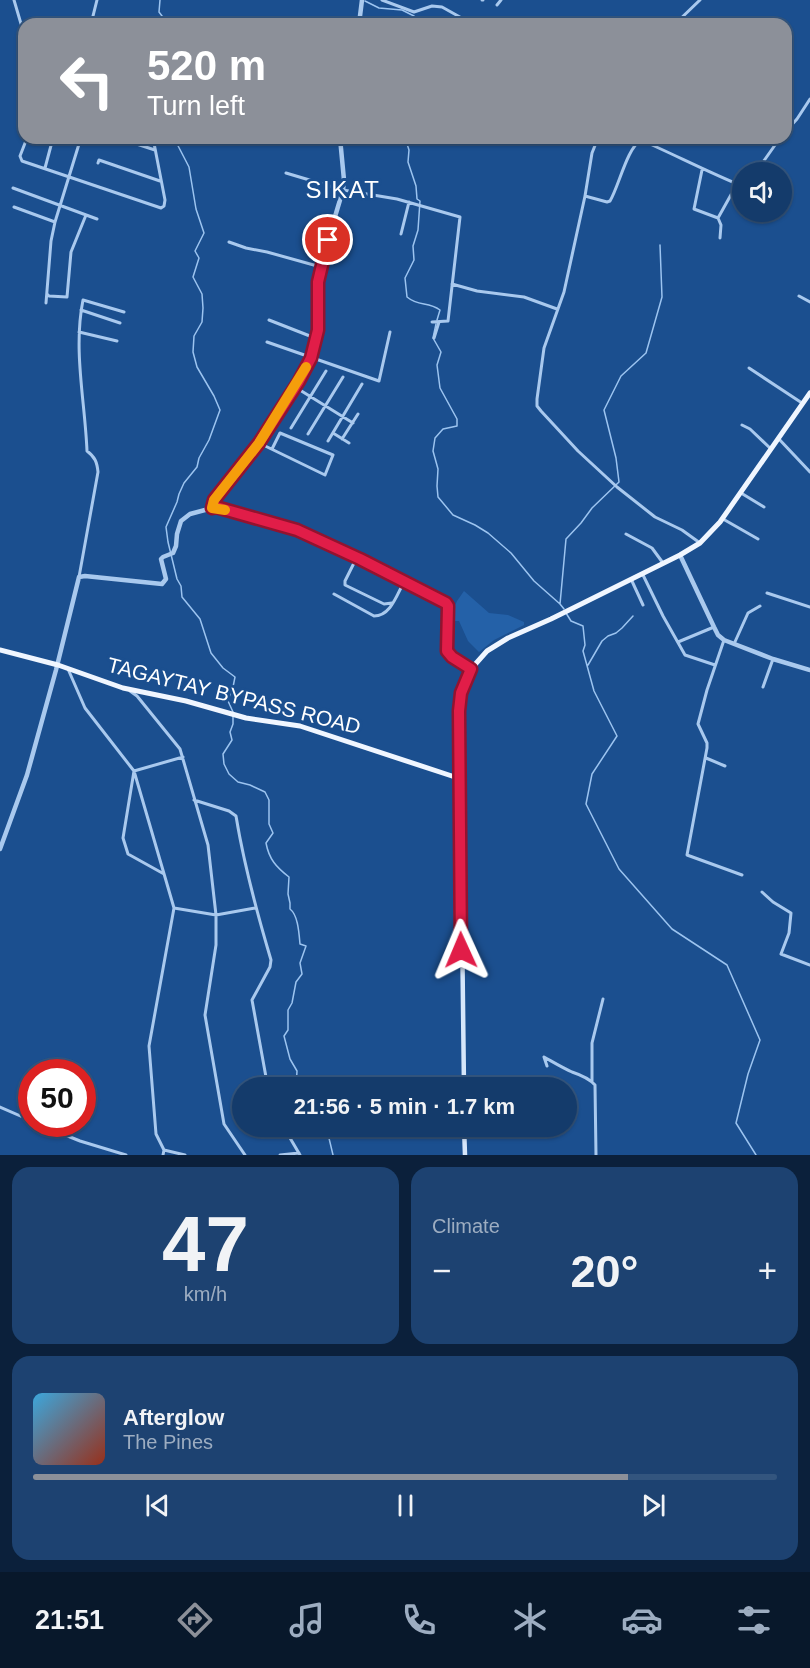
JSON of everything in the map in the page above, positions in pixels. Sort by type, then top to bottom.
[{"type":"main road","points":[[464,1077],[461,839],[458,778],[459,704],[471,669],[486,651],[496,644],[573,608],[700,543],[723,518],[810,393]]},
{"type":"main road","name":"TAGAYTAY BYPASS ROAD","points":[[0,650],[58,665],[123,688],[186,701],[246,717],[300,726],[458,778]]},
{"type":"main road","points":[[464,1137],[465,1155]]},
{"type":"street","points":[[14,0],[19,18]]},
{"type":"street","points":[[93,18],[97,0]]},
{"type":"street","points":[[382,0],[414,12],[432,6],[442,7],[462,18]]},
{"type":"street","points":[[497,5],[501,0]]},
{"type":"street","points":[[681,18],[700,0]]},
{"type":"street","points":[[360,18],[362,2]]},
{"type":"street","points":[[792,125],[810,99]]},
{"type":"street","points":[[25,144],[22,161],[159,208],[163,207],[165,201],[154,144]]},
{"type":"street","points":[[45,168],[51,144]]},
{"type":"street","points":[[46,303],[55,222],[79,144]]},
{"type":"street","points":[[136,144],[155,150]]},
{"type":"street","points":[[212,508],[214,500],[259,443],[311,358],[317,338],[317,291],[321,267],[343,190],[344,173],[341,144]]},
{"type":"street","points":[[596,144],[566,283],[544,348],[537,406],[578,451],[612,483],[655,517],[682,530],[700,543]]},
{"type":"street","points":[[585,196],[610,201],[636,144]]},
{"type":"street","points":[[650,144],[732,182]]},
{"type":"street","points":[[763,162],[776,144]]},
{"type":"street","points":[[98,163],[99,160],[160,181]]},
{"type":"street","points":[[702,170],[694,209],[718,218],[721,225],[720,238]]},
{"type":"street","points":[[286,173],[343,190],[409,202],[460,217],[448,321],[432,322]]},
{"type":"street","points":[[13,188],[97,219]]},
{"type":"street","points":[[718,218],[732,193]]},
{"type":"street","points":[[401,234],[409,202]]},
{"type":"street","points":[[14,207],[55,222]]},
{"type":"street","points":[[47,294],[67,297],[71,252],[86,215]]},
{"type":"street","points":[[229,242],[321,267]]},
{"type":"street","points":[[452,284],[477,291],[524,297],[557,309]]},
{"type":"street","points":[[799,296],[810,302]]},
{"type":"street","points":[[0,849],[27,775],[58,665],[79,578],[98,472],[94,456],[87,451],[81,390],[79,332],[83,300],[124,312]]},
{"type":"street","points":[[81,310],[120,322]]},
{"type":"street","points":[[269,320],[317,338]]},
{"type":"street","points":[[434,338],[439,321]]},
{"type":"street","points":[[79,332],[117,341]]},
{"type":"street","points":[[267,342],[379,381],[390,332]]},
{"type":"street","points":[[749,368],[803,404]]},
{"type":"street","points":[[291,428],[326,371]]},
{"type":"street","points":[[308,434],[343,377]]},
{"type":"street","points":[[328,441],[362,384]]},
{"type":"street","points":[[295,387],[353,423]]},
{"type":"street","points":[[342,439],[358,414]]},
{"type":"street","points":[[742,426],[750,429],[771,449]]},
{"type":"street","points":[[259,443],[325,476],[333,454],[280,433],[272,449]]},
{"type":"street","points":[[332,433],[349,443]]},
{"type":"street","points":[[778,438],[810,472]]},
{"type":"street","points":[[741,493],[764,507]]},
{"type":"street","points":[[79,578],[85,576],[162,584],[166,579],[161,562],[163,556],[173,553],[182,521],[190,514],[216,507],[286,526],[357,558],[446,603],[448,606],[447,651],[471,669]]},
{"type":"street","points":[[723,518],[758,539]]},
{"type":"street","points":[[626,534],[652,548],[663,563]]},
{"type":"street","points":[[680,555],[718,635],[724,640],[773,659],[810,670]]},
{"type":"street","points":[[357,558],[345,585],[384,604],[392,603]]},
{"type":"street","points":[[642,573],[685,655],[715,665]]},
{"type":"street","points":[[631,579],[643,604]]},
{"type":"street","points":[[334,594],[374,616],[383,615],[404,582]]},
{"type":"street","points":[[767,593],[810,607]]},
{"type":"street","points":[[734,644],[748,613],[760,606]]},
{"type":"street","points":[[678,642],[714,627]]},
{"type":"street","points":[[724,640],[698,724],[706,743],[706,758],[687,855],[742,875]]},
{"type":"street","points":[[763,687],[773,659]]},
{"type":"street","points":[[68,669],[85,708],[134,771],[174,908],[149,1046],[156,1134],[164,1150],[163,1155]]},
{"type":"street","points":[[123,688],[137,696],[176,743],[183,757],[208,845],[216,915],[216,945],[205,1015],[224,1124],[245,1155]]},
{"type":"street","points":[[134,771],[183,757]]},
{"type":"street","points":[[706,758],[725,766]]},
{"type":"street","points":[[134,771],[123,838],[126,851],[164,874]]},
{"type":"street","points":[[194,800],[234,814],[255,908],[271,960],[270,967],[252,1000],[266,1077]]},
{"type":"street","points":[[762,892],[791,913],[789,933],[781,954],[810,965]]},
{"type":"street","points":[[174,908],[216,915],[255,908]]},
{"type":"street","points":[[592,1082],[594,1054],[592,1043],[603,999]]},
{"type":"street","points":[[547,1066],[544,1057],[595,1085],[596,1155]]},
{"type":"street","points":[[0,1107],[18,1115]]},
{"type":"street","points":[[70,1137],[126,1155]]},
{"type":"street","points":[[280,1155],[300,1154],[289,1137]]},
{"type":"street","points":[[164,1150],[185,1155]]},
{"type":"shaded area","points":[[464,591],[489,613],[508,615],[524,622],[524,625],[494,640],[479,652],[468,641],[459,621],[448,621]]},
{"type":"waterway","points":[[160,0],[159,12],[164,18]]},
{"type":"waterway","points":[[365,1],[379,8],[402,10],[416,18]]},
{"type":"waterway","points":[[177,144],[189,167],[196,209],[204,233],[195,251],[199,258],[193,277],[202,294],[203,308],[202,322],[194,336],[193,352],[197,367],[220,410],[197,467],[184,483],[166,527],[182,597],[200,619],[211,653],[223,668],[235,677],[228,701],[233,712],[230,732],[232,740],[223,754],[224,764],[229,774],[238,782],[265,792],[269,800],[269,824],[273,833],[266,843],[267,849],[280,870],[289,877],[290,909],[299,930],[300,944],[306,946],[300,963],[302,974],[296,982],[292,1003],[288,1010],[288,1030],[284,1036],[290,1059],[297,1071],[297,1077]]},
{"type":"waterway","points":[[407,144],[408,162],[416,186],[417,199],[420,201],[418,230],[413,246],[414,260],[405,278],[407,297],[440,310],[437,320]]},
{"type":"waterway","points":[[564,609],[560,604],[566,539],[592,508],[619,482],[616,458],[604,410],[621,376],[646,353],[662,297],[660,245]]},
{"type":"waterway","points":[[436,324],[433,338],[441,352],[437,365],[440,388],[457,419],[457,426],[443,429],[435,438],[433,451],[438,469],[438,497],[453,515],[488,533],[511,553],[534,581],[560,604]]},
{"type":"waterway","points":[[566,613],[571,621],[583,626],[585,645],[583,651],[594,691],[617,736],[592,774],[586,804],[619,869],[672,929],[727,965],[760,1040],[748,1074],[736,1123],[756,1155]]},
{"type":"waterway","points":[[588,665],[602,641],[616,633],[633,616]]},
{"type":"waterway","points":[[329,1137],[333,1155]]},
{"type":"slow traffic","points":[[225,510],[212,508],[214,500],[259,443],[306,367]]},
{"type":"district","name":"SIKAT","points":[[343,190]]},
{"type":"route","points":[[328,240],[318,282],[318,330],[311,358],[259,443],[214,500],[212,508],[247,515],[297,530],[443,600],[448,606],[447,651],[471,669],[461,693],[459,711],[461,950]]}]
